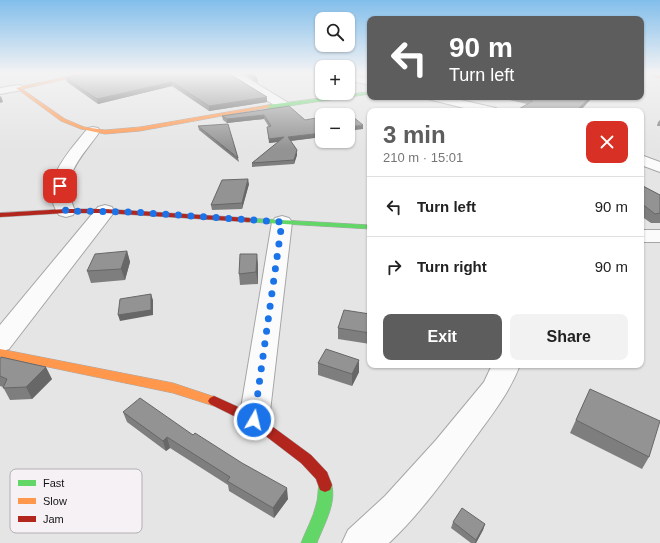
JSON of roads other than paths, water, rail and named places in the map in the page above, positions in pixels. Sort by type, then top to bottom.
[{"type":"street","points":[[32,98],[52,114],[77,126],[94,131],[130,129],[331,98]]},
{"type":"street","points":[[272,98],[283,105]]},
{"type":"street","points":[[445,100],[479,108]]},
{"type":"street","points":[[66,211],[61,200],[60,186],[69,163],[94,131]]},
{"type":"street","points":[[644,161],[660,167]]},
{"type":"street","points":[[0,215],[66,211],[105,212],[367,227]]},
{"type":"street","points":[[0,343],[105,212]]},
{"type":"street","points":[[254,420],[282,222]]},
{"type":"street","points":[[644,236],[660,236]]},
{"type":"street","points":[[0,353],[172,388],[214,401],[254,420],[306,459],[322,476],[326,488],[324,506],[309,543]]},
{"type":"street","points":[[361,543],[379,528],[425,478],[494,390],[505,368]]}]
